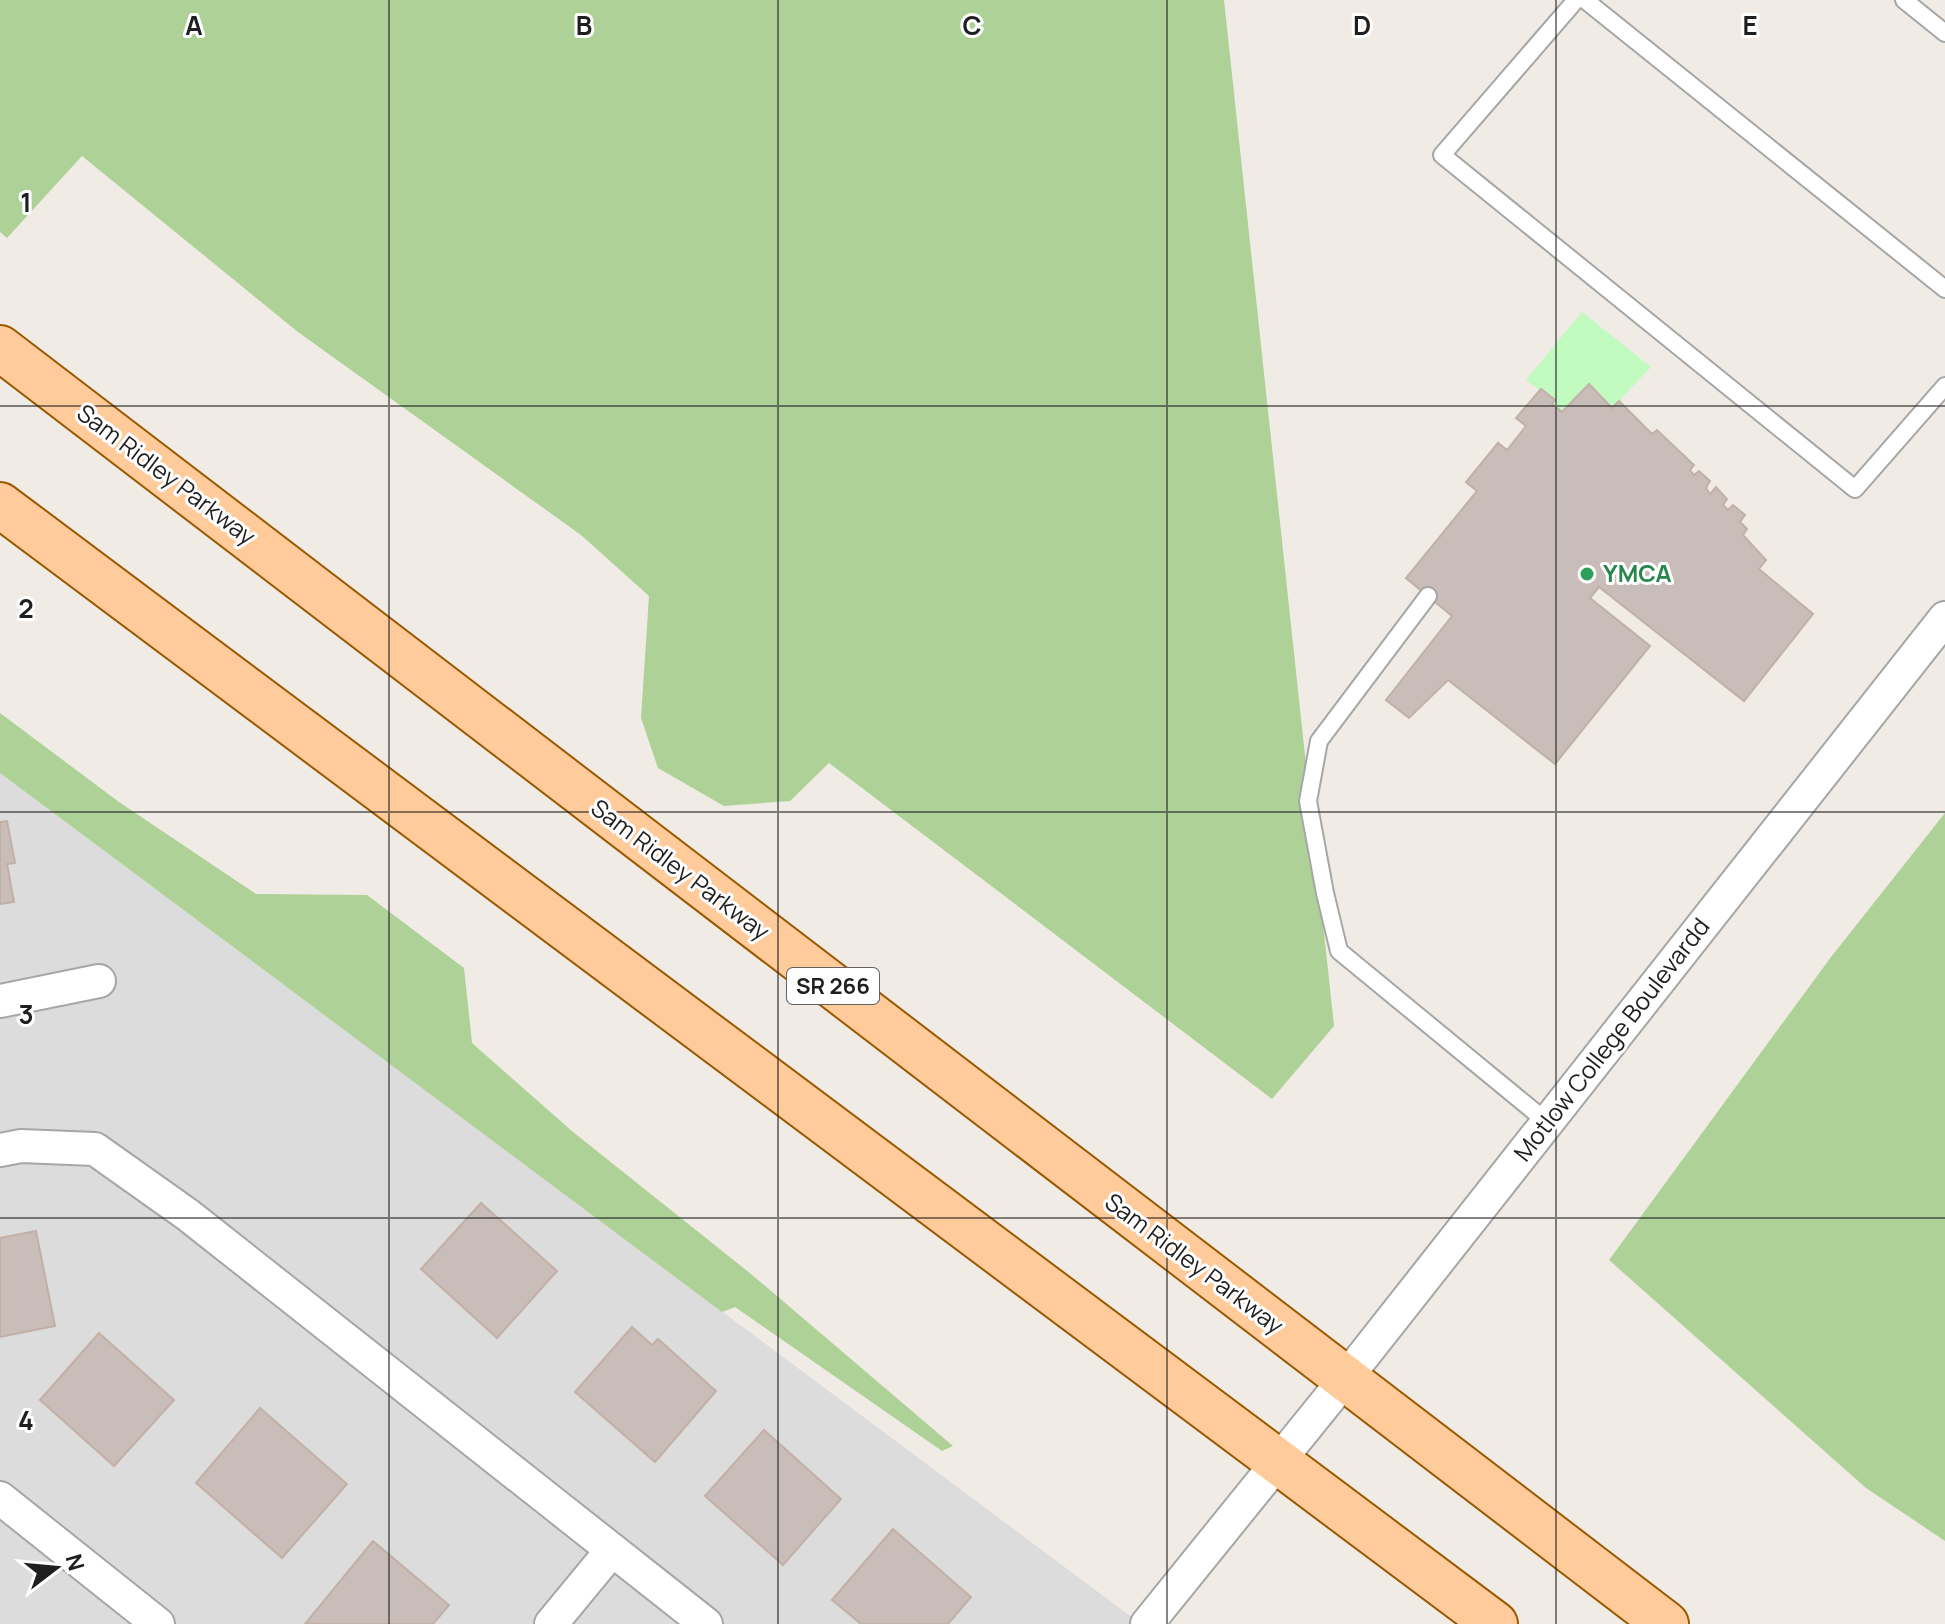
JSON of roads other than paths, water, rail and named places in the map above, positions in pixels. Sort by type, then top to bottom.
[{"type":"main road","name":"Sam Ridley Parkway","points":[[0,348],[1666,1624]]},
{"type":"main road","points":[[0,505],[1495,1624]]},
{"type":"street","name":"Motlow College Boulevardd","points":[[1147,1624],[1345,1379],[1945,618]]},
{"type":"street","points":[[0,1001],[99,981]]},
{"type":"street","points":[[0,1150],[21,1146],[95,1149],[188,1215],[706,1624]]},
{"type":"street","points":[[0,1498],[158,1624]]},
{"type":"street","points":[[551,1624],[612,1550]]},
{"type":"lane","points":[[1576,0],[1442,155],[1855,489],[1945,386]]},
{"type":"lane","points":[[1585,0],[1945,289]]},
{"type":"lane","points":[[1904,0],[1945,33]]},
{"type":"lane","points":[[1428,596],[1319,741],[1308,801],[1325,893],[1339,951],[1547,1122]]},
{"type":"place","name":"YMCA","points":[[1587,574]]}]
